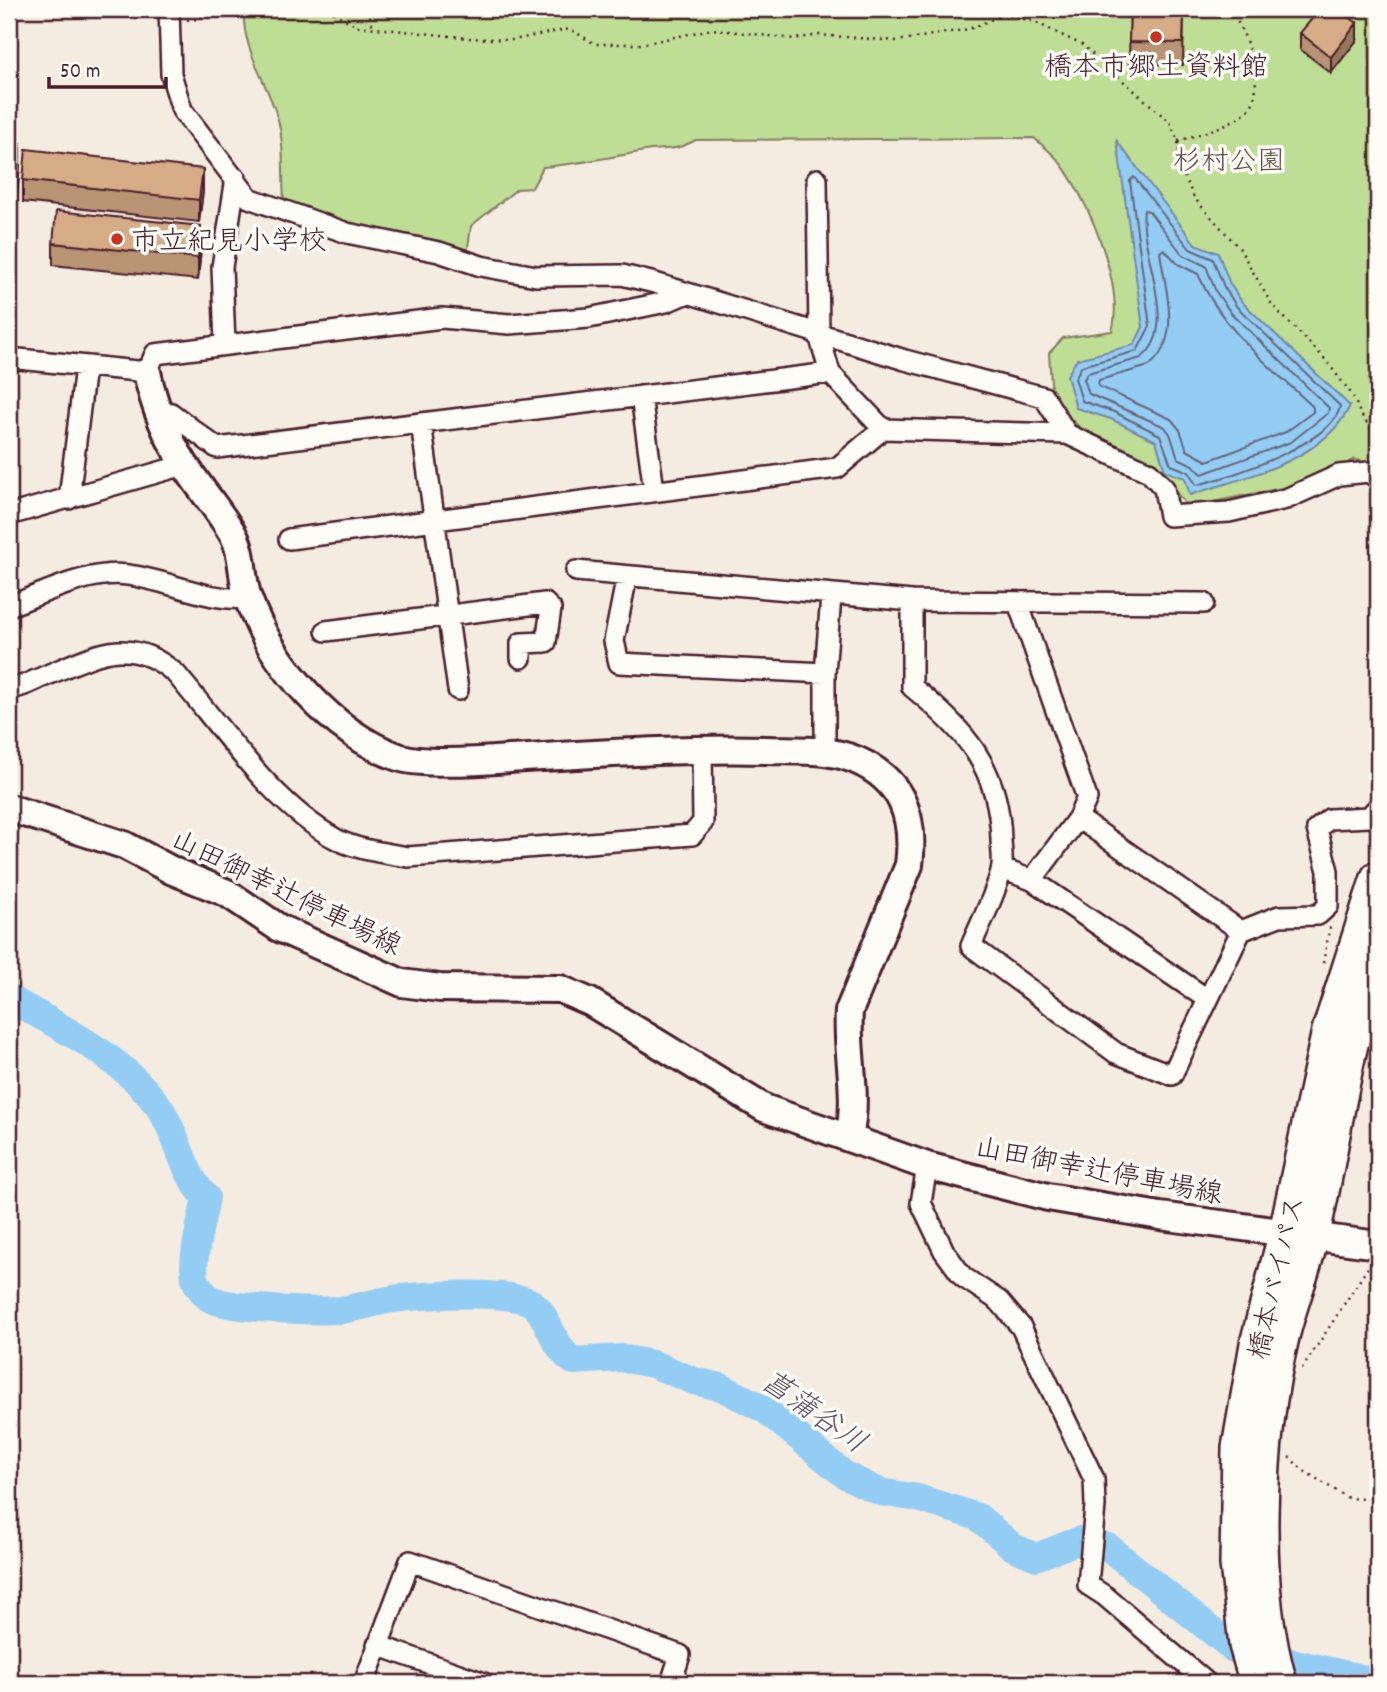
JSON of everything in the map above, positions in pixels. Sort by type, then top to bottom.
[{"type":"highway","name":"橋本バイパス","points":[[1256,1683],[1246,1645],[1251,1568],[1261,1504],[1264,1441],[1299,1234],[1329,1031],[1378,878]]},
{"type":"highway","name":"橋本バイパス","points":[[1299,1234],[1378,953]]},
{"type":"highway","name":"橋本バイパス","points":[[1251,1568],[1280,1683]]},
{"type":"main road","points":[[147,372],[155,409],[184,465],[235,538],[248,598],[278,655],[314,702],[352,736],[400,758],[478,761],[702,749],[825,752],[856,760],[877,773],[897,792],[909,816],[912,841],[909,865],[892,912],[849,1011],[847,1037],[854,1098],[849,1137]]},
{"type":"main road","name":"山田御幸辻停車場線","points":[[9,808],[124,845],[173,871],[227,893],[279,928],[402,983],[440,988],[560,989],[590,1002],[764,1108],[927,1166],[1048,1197],[1160,1216],[1299,1234],[1375,1253]]},
{"type":"street","points":[[169,16],[171,74],[182,110],[249,198],[347,233],[439,252],[481,266],[536,276],[622,275],[687,293],[819,335],[1044,397],[1067,434]]},
{"type":"street","points":[[225,344],[222,267],[236,178]]},
{"type":"street","points":[[817,179],[819,335],[830,373],[883,429]]},
{"type":"street","points":[[9,358],[147,372],[155,354],[442,318],[509,324],[589,318],[666,302],[687,293]]},
{"type":"street","points":[[69,499],[85,367]]},
{"type":"street","points":[[155,409],[171,412],[217,448],[830,373]]},
{"type":"street","points":[[640,396],[654,491]]},
{"type":"street","points":[[421,423],[458,690]]},
{"type":"street","points":[[289,538],[838,468],[883,429],[1067,434],[1149,472],[1164,488],[1170,516],[1229,512],[1286,499],[1339,475],[1369,472],[1378,479]]},
{"type":"street","points":[[9,515],[184,465]]},
{"type":"street","points":[[576,571],[831,596],[912,601],[1204,603]]},
{"type":"street","points":[[9,606],[66,584],[125,574],[228,600],[248,598]]},
{"type":"street","points":[[626,576],[614,641],[619,663],[825,673]]},
{"type":"street","points":[[825,752],[825,673],[831,596]]},
{"type":"street","points":[[912,601],[912,687],[952,719],[972,744],[994,790],[1000,814],[1002,869],[971,946],[1116,1053],[1172,1075],[1241,931],[1279,916],[1318,915],[1328,906],[1328,872],[1317,829],[1329,819],[1368,817],[1378,807]]},
{"type":"street","points":[[327,631],[545,603],[551,609],[546,642],[521,643],[521,658]]},
{"type":"street","points":[[1018,603],[1087,798],[1078,818],[1032,880]]},
{"type":"street","points":[[9,689],[89,657],[117,650],[139,651],[158,658],[176,674],[282,799],[336,839],[408,858],[692,835],[703,822],[702,749]]},
{"type":"street","points":[[1078,818],[1241,931]]},
{"type":"street","points":[[1002,869],[1032,880],[1207,999]]},
{"type":"street","points":[[927,1166],[921,1203],[940,1242],[963,1277],[999,1301],[1021,1327],[1094,1479],[1095,1506],[1088,1585],[1105,1596],[1207,1683]]},
{"type":"street","points":[[364,1683],[410,1561],[680,1655],[671,1683]]},
{"type":"street","points":[[377,1645],[484,1683]]},
{"type":"path","points":[[169,16],[198,19],[216,9]]},
{"type":"path","points":[[327,9],[357,26],[512,40],[570,29],[595,44],[642,44],[712,29],[794,38],[819,35],[897,41],[969,30],[1005,14],[1037,23],[1082,45],[1170,122],[1178,141],[1181,171],[1195,199],[1240,249],[1272,305],[1324,358],[1353,396],[1378,439]]},
{"type":"path","points":[[368,9],[373,27]]},
{"type":"path","points":[[1178,141],[1247,112],[1254,102],[1255,74],[1247,44],[1229,9]]},
{"type":"path","points":[[1323,963],[1330,929],[1328,906]]},
{"type":"path","points":[[1300,1372],[1375,1253]]},
{"type":"path","points":[[1287,1456],[1304,1471],[1348,1498],[1378,1500]]},
{"type":"green space","name":"杉村公園","points":[[244,9],[1378,9],[1378,468],[1355,459],[1311,482],[1188,507],[1155,467],[1090,437],[1063,412],[1052,399],[1049,353],[1063,338],[1112,331],[1115,312],[1113,290],[1101,242],[1080,196],[1058,160],[1034,138],[696,140],[673,148],[543,167],[532,188],[517,189],[471,226],[467,255],[333,221],[284,202],[280,126],[246,37]]},
{"type":"water","points":[[1117,141],[1195,244],[1218,253],[1230,284],[1242,302],[1350,406],[1338,425],[1302,454],[1257,474],[1190,495],[1185,478],[1165,471],[1156,441],[1111,419],[1076,408],[1067,376],[1077,359],[1134,345],[1143,327]]},
{"type":"building","name":"橋本市郷土資料館","points":[[1130,9],[1184,9],[1183,43],[1129,42]]},
{"type":"building","points":[[1320,9],[1339,9],[1357,23],[1331,57],[1300,33]]},
{"type":"building","points":[[9,142],[20,143],[11,230],[9,230]]},
{"type":"building","points":[[26,149],[203,169],[199,200],[23,180]]},
{"type":"building","points":[[56,211],[201,226],[198,258],[53,243]]},
{"type":"waterway","name":"菖蒲谷川","points":[[9,998],[70,1032],[109,1058],[127,1072],[159,1107],[191,1177],[206,1197],[195,1252],[194,1273],[198,1285],[209,1298],[234,1305],[312,1310],[341,1310],[393,1299],[443,1295],[518,1298],[536,1306],[559,1346],[573,1361],[621,1358],[653,1364],[694,1381],[721,1387],[764,1409],[845,1475],[880,1492],[918,1498],[978,1517],[1013,1547],[1036,1557],[1080,1540],[1108,1547],[1234,1649],[1378,1682]]},
{"type":"place","name":"橋本市郷土資料館","points":[[1156,37]]},
{"type":"place","name":"市立紀見小学校","points":[[117,239]]}]
